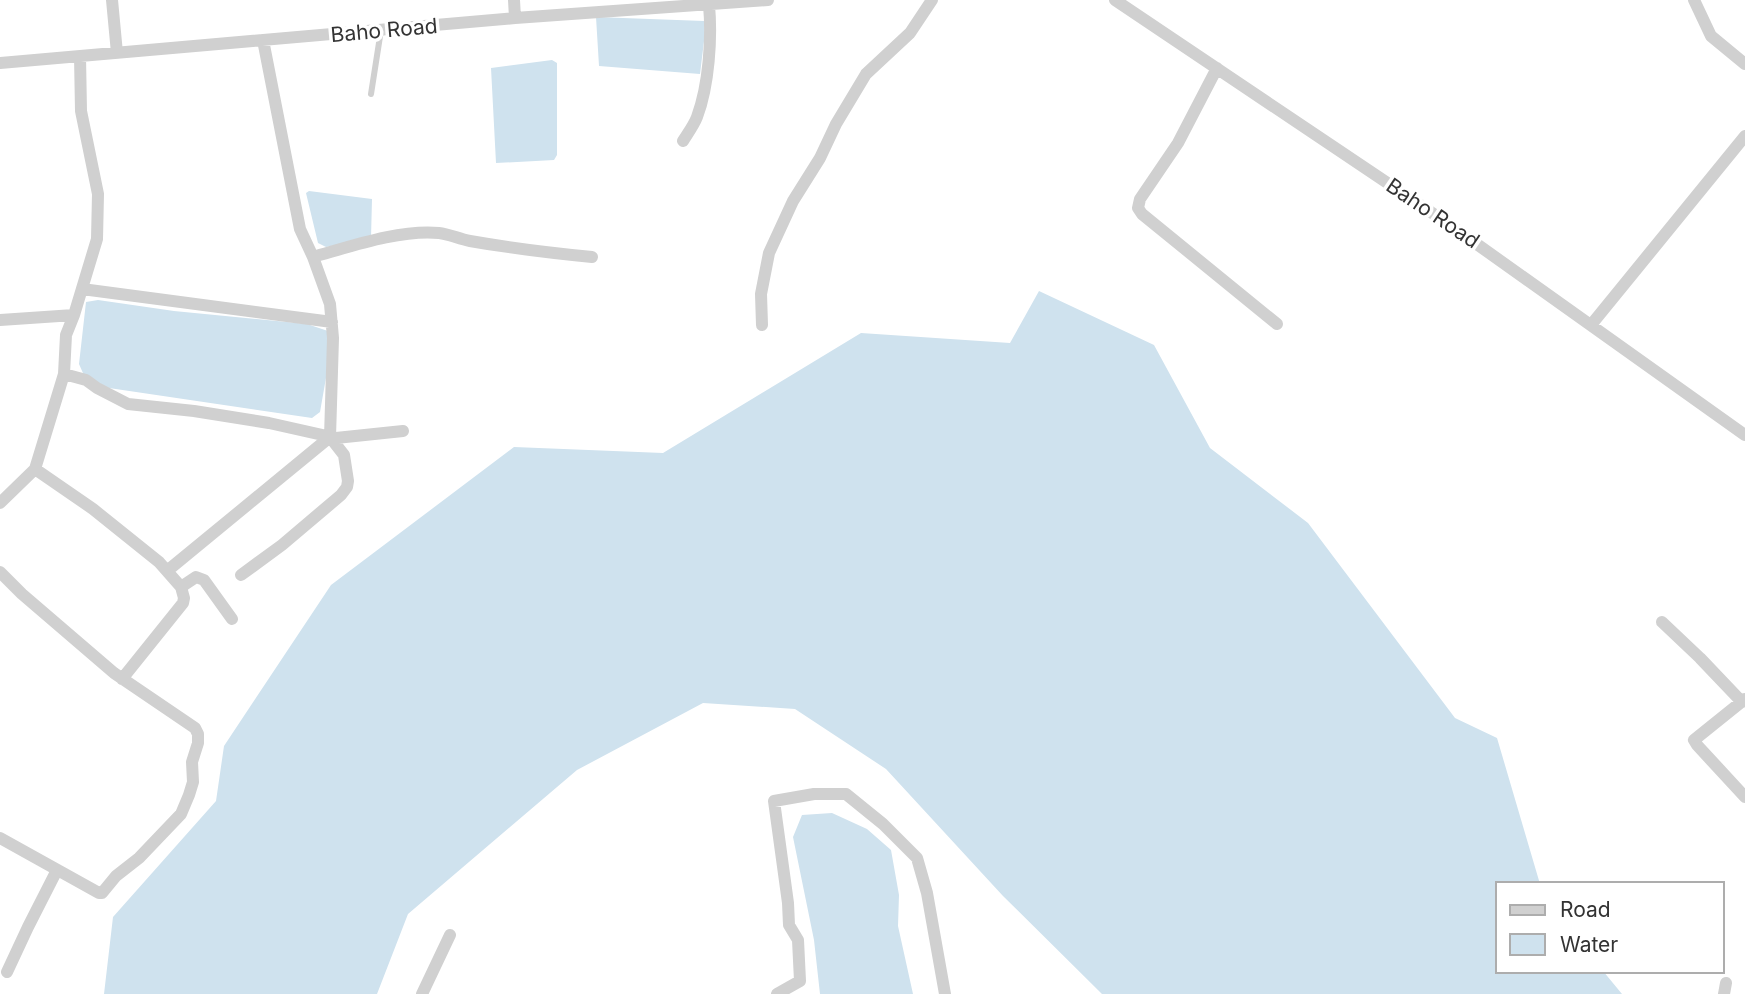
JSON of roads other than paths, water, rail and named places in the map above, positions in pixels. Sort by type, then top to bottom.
[{"type":"street","points":[[113,0],[117,53]]},
{"type":"street","points":[[514,0],[515,18]]},
{"type":"street","name":"Baho Road","points":[[0,63],[515,18],[768,0]]},
{"type":"street","points":[[762,325],[761,294],[769,253],[793,201],[866,74],[910,33],[932,0]]},
{"type":"street","name":"Baho Road","points":[[1115,0],[1451,225],[1745,435]]},
{"type":"street","points":[[1695,0],[1711,36],[1745,64]]},
{"type":"street","points":[[683,141],[696,119],[706,77],[710,32],[709,5]]},
{"type":"street","points":[[241,575],[282,545],[341,495],[348,481],[344,455],[330,437],[333,338],[330,304],[300,229],[264,40]]},
{"type":"street","points":[[0,503],[35,469],[64,374],[66,335],[97,239],[98,194],[80,111],[80,56]]},
{"type":"street","points":[[1217,68],[1178,142],[1140,200],[1138,208],[1276,324]]},
{"type":"street","points":[[1591,325],[1745,136]]},
{"type":"street","points":[[313,257],[403,234],[439,233],[546,253],[592,257]]},
{"type":"street","points":[[82,289],[332,322]]},
{"type":"street","points":[[0,320],[74,315]]},
{"type":"street","points":[[64,374],[86,380],[128,404],[244,419],[336,438],[402,430]]},
{"type":"street","points":[[167,571],[330,437]]},
{"type":"street","points":[[35,469],[93,509],[159,562],[181,587],[183,603],[122,679]]},
{"type":"street","points":[[0,572],[122,679],[195,728],[198,734],[192,762],[193,782],[181,814],[139,858],[116,876],[104,891],[99,893],[0,838]]},
{"type":"street","points":[[181,587],[196,577],[204,580],[232,619]]},
{"type":"street","points":[[1661,622],[1744,701],[1695,740],[1745,797]]},
{"type":"street","points":[[778,994],[800,981],[798,940],[789,925],[774,801],[814,794],[846,794],[883,824],[917,858],[927,893],[945,994]]},
{"type":"street","points":[[7,972],[57,870]]},
{"type":"street","points":[[422,994],[450,934]]},
{"type":"lane","points":[[371,94],[381,30]]},
{"type":"water","points":[[596,17],[704,21],[700,74],[599,66]]},
{"type":"water","points":[[552,60],[557,63],[557,155],[554,160],[496,163],[491,68]]},
{"type":"water","points":[[309,191],[372,199],[371,238],[326,247],[318,243],[306,193]]},
{"type":"water","points":[[1039,291],[1154,345],[1210,448],[1308,523],[1455,718],[1497,738],[1539,882],[1496,882],[1496,973],[1605,973],[1622,994],[1102,994],[1003,896],[886,769],[795,709],[703,703],[577,770],[408,914],[377,994],[104,994],[113,917],[216,801],[224,746],[331,585],[514,447],[663,453],[861,333],[1010,343]]},
{"type":"water","points":[[98,300],[174,311],[307,324],[328,331],[333,338],[320,412],[312,418],[109,388],[86,380],[79,364],[86,302]]},
{"type":"water","points":[[832,813],[867,829],[891,850],[899,895],[898,926],[913,994],[820,994],[814,940],[793,837],[802,815]]}]
